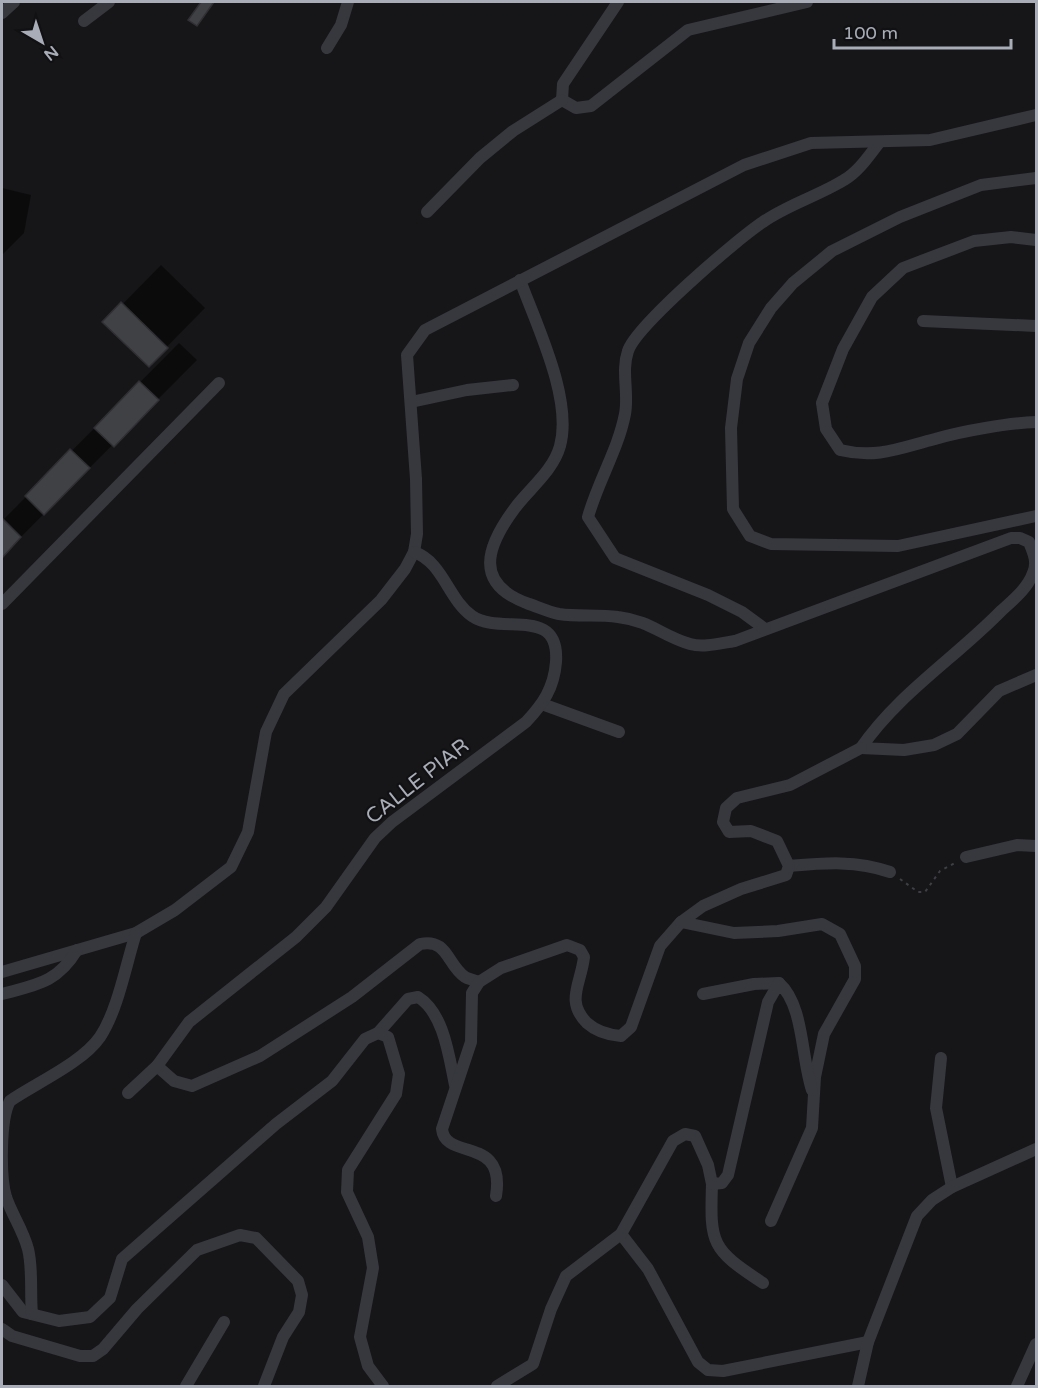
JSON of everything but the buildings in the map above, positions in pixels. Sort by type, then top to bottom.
[{"type":"street","points":[[2,13],[14,2]]},
{"type":"street","points":[[84,21],[109,2]]},
{"type":"street","points":[[327,48],[341,25],[348,2]]},
{"type":"street","points":[[562,100],[563,84],[618,2]]},
{"type":"street","points":[[562,100],[576,108],[591,105],[688,30],[807,2]]},
{"type":"street","points":[[427,212],[480,158],[513,130],[562,100]]},
{"type":"street","points":[[2,972],[136,933],[175,910],[231,867],[248,831],[266,732],[284,694],[381,600],[405,569],[414,552],[417,534],[416,479],[407,355],[425,330],[744,165],[811,144],[878,144],[930,140],[1036,115]]},
{"type":"street","points":[[765,629],[742,612],[708,595],[615,558],[588,517],[596,490],[620,441],[626,411],[625,364],[628,349],[640,330],[738,240],[765,220],[845,180],[860,167],[878,144]]},
{"type":"street","points":[[1036,178],[981,185],[900,217],[832,251],[793,283],[771,308],[749,344],[737,379],[731,428],[733,509],[750,536],[771,544],[898,546],[1036,516]]},
{"type":"street","points":[[1036,240],[1011,237],[974,241],[903,268],[872,297],[843,349],[822,403],[826,429],[840,450],[854,454],[879,455],[938,438],[1036,422]]},
{"type":"street","points":[[496,1196],[498,1181],[489,1161],[482,1153],[451,1145],[442,1137],[442,1129],[471,1041],[472,993],[479,982],[501,968],[567,945],[580,950],[584,957],[574,1001],[577,1013],[607,1035],[621,1035],[631,1027],[660,946],[681,922],[703,906],[741,889],[786,875],[789,866],[777,841],[751,831],[729,832],[723,822],[726,808],[737,798],[790,785],[861,748],[880,720],[989,624],[1026,586],[1034,572],[1036,560],[1029,542],[1020,538],[1011,538],[735,640],[708,645],[690,644],[646,622],[616,616],[556,614],[514,599],[499,589],[490,574],[490,555],[498,534],[515,508],[552,465],[560,447],[563,429],[560,397],[545,346],[520,280]]},
{"type":"street","points":[[923,321],[1036,326]]},
{"type":"street","points":[[2,604],[219,383]]},
{"type":"street","points":[[411,402],[467,390],[513,386]]},
{"type":"street","name":"CALLE PIAR","points":[[128,1093],[158,1066],[189,1022],[296,937],[326,907],[375,838],[392,822],[526,722],[542,704],[554,682],[555,642],[549,633],[538,626],[490,622],[473,617],[460,605],[441,575],[424,555],[414,552]]},
{"type":"street","points":[[861,748],[904,750],[934,745],[957,734],[999,690],[1036,675]]},
{"type":"street","points":[[542,704],[619,732]]},
{"type":"street","points":[[966,857],[1017,845],[1036,846]]},
{"type":"street","points":[[789,866],[837,862],[872,866],[890,872]]},
{"type":"street","points":[[681,922],[734,933],[778,931],[822,924],[840,934],[855,966],[855,979],[824,1034],[814,1097],[812,1128],[771,1221]]},
{"type":"street","points":[[32,1314],[29,1252],[6,1196],[3,1178],[4,1110],[10,1101],[80,1057],[99,1039],[110,1019],[136,933]]},
{"type":"street","points":[[158,1066],[174,1081],[192,1086],[260,1056],[352,997],[420,945],[430,942],[441,947],[465,977],[479,982]]},
{"type":"street","points":[[2,994],[48,981],[67,966],[76,950]]},
{"type":"street","points":[[779,983],[794,1000],[806,1072],[814,1097]]},
{"type":"street","points":[[703,994],[754,984],[779,983]]},
{"type":"street","points":[[712,1184],[722,1183],[728,1176],[768,1002],[779,983]]},
{"type":"street","points":[[2,1285],[23,1312],[59,1321],[90,1317],[110,1298],[122,1259],[276,1124],[332,1081],[365,1039],[378,1034],[408,999],[418,997],[428,1003],[447,1044],[455,1089]]},
{"type":"street","points":[[378,1034],[388,1037],[396,1061],[399,1074],[396,1094],[348,1170],[347,1192],[368,1237],[373,1268],[360,1337],[368,1366],[383,1386]]},
{"type":"street","points":[[941,1058],[936,1108],[952,1187]]},
{"type":"street","points":[[497,1386],[533,1364],[550,1310],[566,1276],[621,1234],[673,1141],[685,1134],[695,1136],[708,1165],[712,1184],[710,1229],[721,1251],[738,1267],[763,1283]]},
{"type":"street","points":[[858,1386],[868,1342],[917,1216],[932,1200],[952,1187],[1036,1149]]},
{"type":"street","points":[[621,1234],[648,1269],[698,1362],[708,1370],[723,1371],[868,1342]]},
{"type":"street","points":[[2,1329],[12,1336],[80,1356],[93,1356],[103,1349],[137,1308],[197,1251],[240,1235],[256,1238],[298,1281],[302,1295],[299,1312],[283,1337],[264,1386]]},
{"type":"street","points":[[186,1386],[224,1322]]},
{"type":"street","points":[[1017,1386],[1030,1370],[1036,1344]]},
{"type":"path","points":[[890,872],[918,892],[925,892],[940,871],[966,857]]}]
